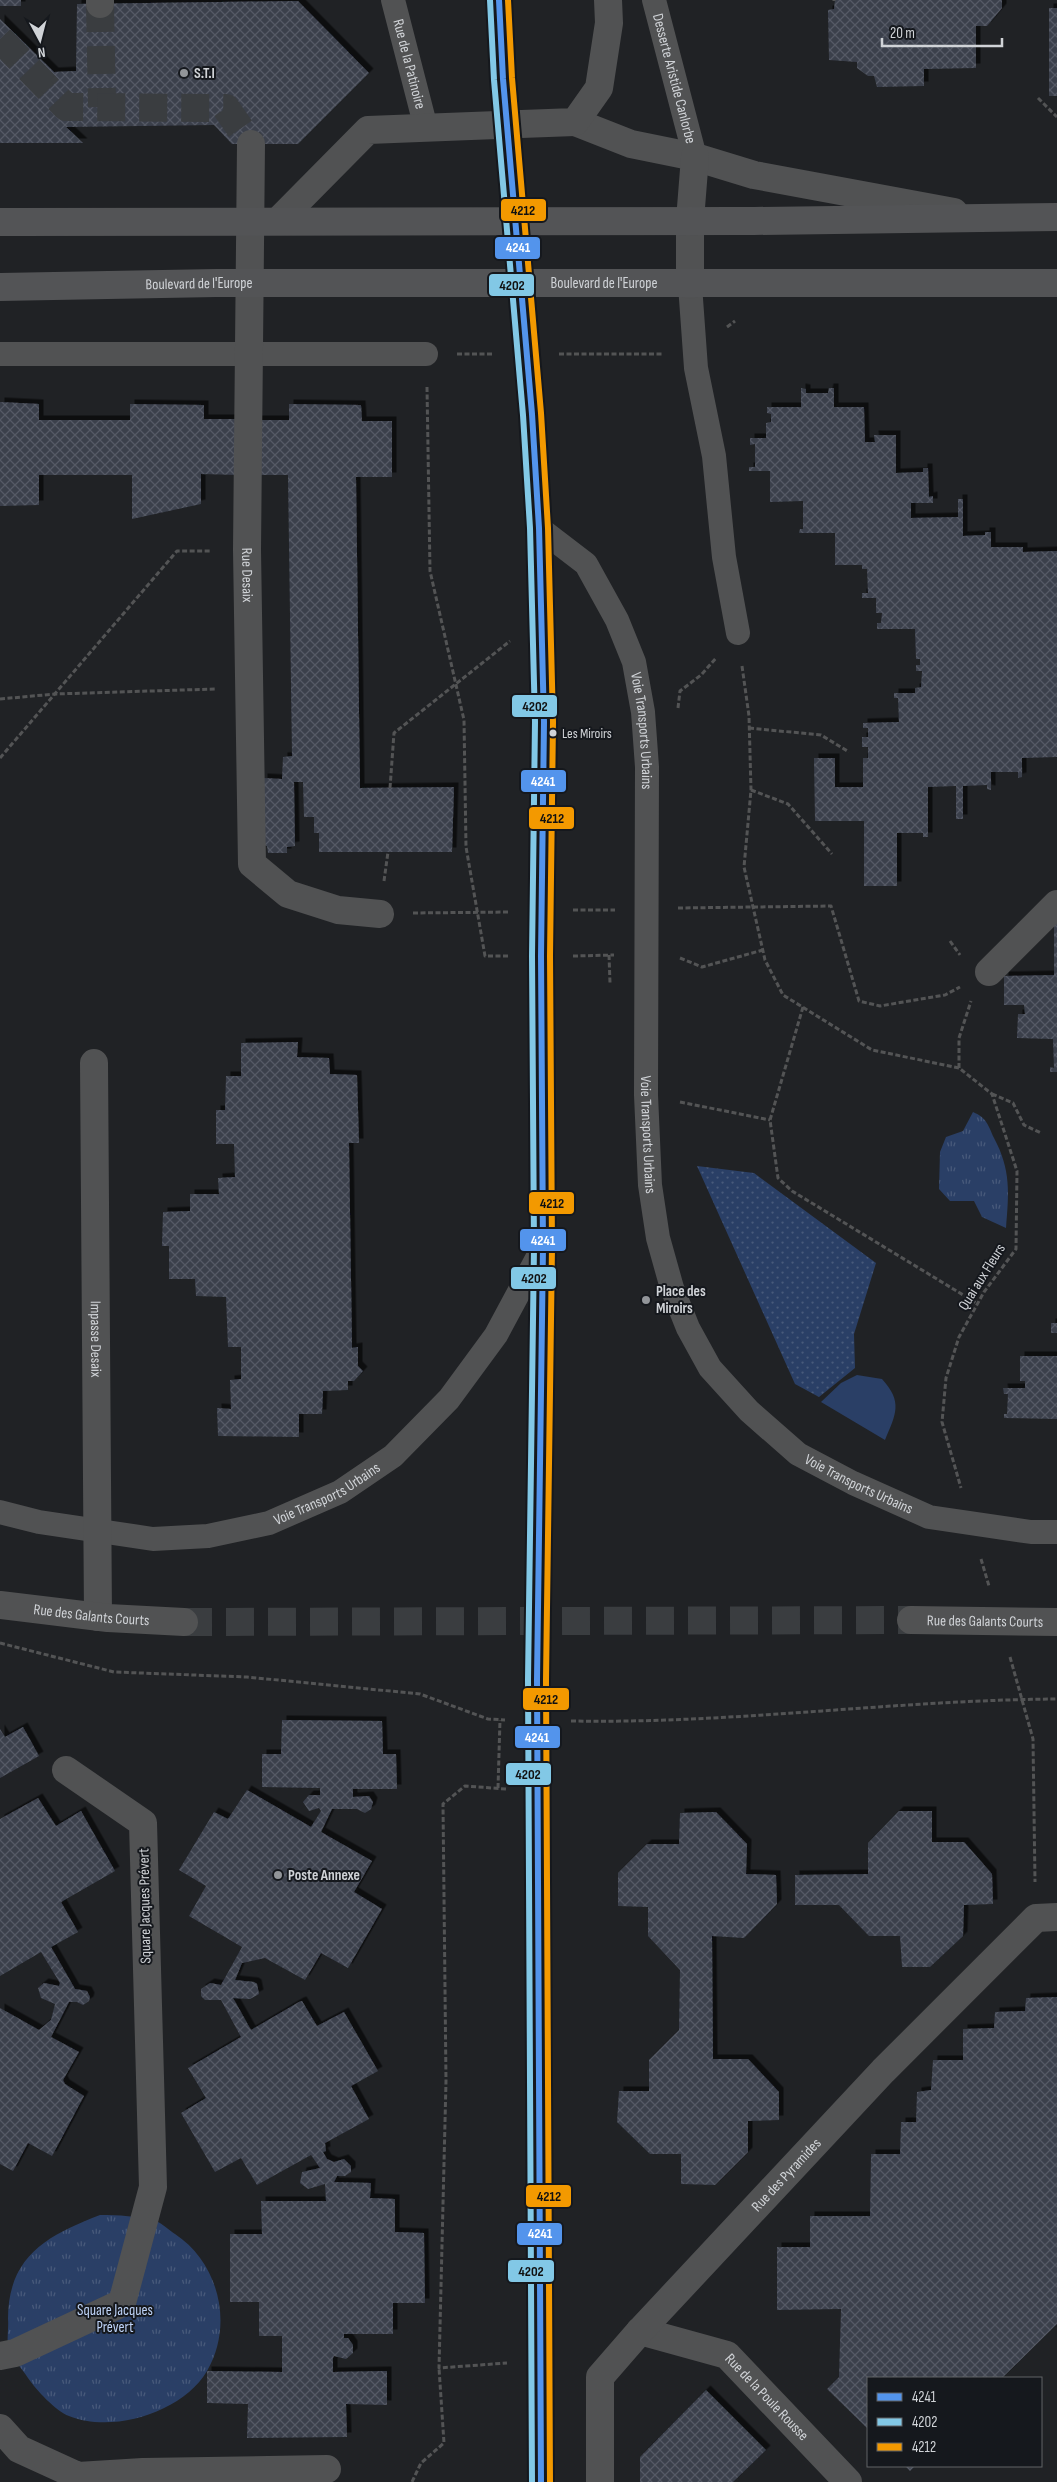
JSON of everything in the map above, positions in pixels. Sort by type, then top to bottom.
[{"type":"main road","points":[[0,222],[1057,217]]},
{"type":"main road","name":"Boulevard de l'Europe","points":[[0,286],[216,283],[690,285],[1057,283]]},
{"type":"street","points":[[576,122],[599,88],[609,23],[608,0]]},
{"type":"street","points":[[278,221],[368,130],[576,122],[631,144],[695,157],[754,175],[983,217]]},
{"type":"street","name":"Rue Desaix","points":[[252,144],[247,485],[252,864],[288,894],[338,910],[380,914]]},
{"type":"street","points":[[690,285],[690,220],[695,157]]},
{"type":"street","points":[[989,972],[1057,904]]},
{"type":"street","name":"Impasse Desaix","points":[[94,1063],[98,1617]]},
{"type":"street","name":"Rue des Galants Courts","points":[[0,1605],[98,1617],[184,1622]]},
{"type":"street","name":"Rue des Galants Courts","points":[[912,1620],[1057,1622]]},
{"type":"street","name":"Square Jacques Prévert","points":[[0,2356],[15,2352],[122,2303],[154,2187],[142,1823],[66,1770]]},
{"type":"street","name":"Rue des Pyramides","points":[[600,2482],[600,2377],[640,2331],[883,2071],[1046,1917]]},
{"type":"street","name":"Rue de la Poule Rousse","points":[[640,2331],[727,2355],[848,2482]]},
{"type":"street","points":[[0,2428],[19,2448],[78,2476],[143,2472],[327,2469]]},
{"type":"lane","name":"Rue de la Patinoire","points":[[393,0],[426,128]]},
{"type":"lane","name":"Voie Transports Urbains","points":[[499,0],[503,79],[532,414],[539,528],[544,722],[541,956],[543,1247],[537,1680],[541,2482]]},
{"type":"lane","name":"Desserte Aristide Canlorbe","points":[[654,0],[695,157]]},
{"type":"lane","points":[[690,285],[695,354],[714,456],[724,558],[738,633]]},
{"type":"lane","points":[[0,354],[426,354]]},
{"type":"lane","name":"Voie Transports Urbains","points":[[539,528],[586,564],[617,620],[634,662],[642,712],[647,767],[646,1095],[650,1185],[658,1238],[672,1288],[688,1328],[710,1368],[749,1411],[798,1454],[853,1483],[929,1517],[1031,1532],[1057,1532]]},
{"type":"lane","name":"Voie Transports Urbains","points":[[0,1512],[39,1522],[153,1539],[208,1536],[269,1523],[340,1492],[393,1456],[449,1399],[496,1335],[543,1247]]},
{"type":"path","points":[[1038,98],[1057,117]]},
{"type":"path","points":[[551,354],[695,354],[735,322]]},
{"type":"path","points":[[503,354],[426,354],[430,571],[464,720],[466,847],[485,956],[672,955],[702,967],[762,950]]},
{"type":"path","points":[[0,758],[176,551],[247,550]]},
{"type":"path","points":[[390,788],[394,733],[542,616]]},
{"type":"path","points":[[677,713],[680,691],[701,675],[738,633]]},
{"type":"path","points":[[738,633],[750,728],[751,790],[744,867],[764,960],[783,995],[872,1050],[959,1068],[992,1094],[1013,1103],[1024,1125],[1041,1133]]},
{"type":"path","points":[[0,699],[54,694],[220,688]]},
{"type":"path","points":[[750,728],[821,735],[849,752]]},
{"type":"path","points":[[751,790],[788,804],[832,854]]},
{"type":"path","points":[[789,906],[831,906],[858,1001],[880,1006],[945,995],[989,972]]},
{"type":"path","points":[[609,955],[610,983]]},
{"type":"path","points":[[959,1068],[960,1035],[972,998],[989,972]]},
{"type":"path","points":[[803,1007],[770,1120],[778,1178],[792,1191],[978,1304]]},
{"type":"path","name":"Quai aux Fleurs","points":[[942,1422],[949,1370],[959,1337],[978,1304],[1016,1249],[1017,1171],[992,1094]]},
{"type":"path","points":[[671,1100],[770,1120]]},
{"type":"path","points":[[498,1788],[500,1720]]},
{"type":"path","points":[[412,2482],[421,2463],[444,2443],[439,2368],[446,2081],[443,1804],[465,1786],[498,1788],[539,1782]]},
{"type":"path","points":[[1034,1805],[1046,1917]]},
{"type":"path","points":[[439,2368],[540,2360]]},
{"type":"green space","points":[[973,1112],[986,1122],[1000,1150],[1006,1171],[1008,1204],[1006,1228],[982,1217],[974,1201],[950,1201],[939,1189],[940,1152],[946,1137],[963,1131]]},
{"type":"green space","points":[[697,1166],[754,1173],[876,1263],[854,1334],[855,1368],[819,1397],[795,1384]]},
{"type":"green space","points":[[857,1375],[882,1379],[893,1395],[895,1402],[894,1415],[885,1440],[821,1402],[841,1383]]},
{"type":"green space","name":"Square Jacques Prévert","points":[[100,2215],[128,2216],[156,2221],[190,2246],[212,2278],[218,2296],[220,2315],[220,2334],[215,2353],[207,2371],[196,2385],[182,2398],[146,2416],[106,2422],[87,2421],[69,2416],[52,2405],[36,2388],[15,2360],[9,2350],[8,2343],[10,2297],[15,2279],[23,2264],[34,2251],[48,2240]]},
{"type":"building","points":[[0,0],[21,0],[21,6],[0,6]]},
{"type":"building","points":[[835,0],[1002,0],[1002,8],[987,26],[976,26],[976,68],[924,69],[924,86],[877,87],[874,76],[868,76],[857,68],[857,62],[829,60],[828,10],[834,9]]},
{"type":"building","name":"S.T.I","points":[[298,1],[369,73],[298,144],[232,144],[214,125],[66,127],[83,143],[0,143],[0,19],[54,72],[76,71],[77,4]]},
{"type":"building","points":[[1049,8],[1057,8],[1057,96],[1049,96]]},
{"type":"building","points":[[801,388],[806,389],[806,393],[828,393],[829,388],[834,388],[834,407],[864,407],[865,442],[875,442],[874,435],[896,435],[896,473],[923,472],[923,468],[928,468],[929,497],[933,496],[933,503],[911,503],[911,518],[958,517],[958,499],[963,499],[963,536],[985,535],[985,532],[991,532],[991,547],[1023,547],[1023,552],[1057,551],[1057,757],[1022,758],[1022,777],[1018,778],[1018,772],[991,772],[991,790],[987,789],[987,785],[963,786],[963,819],[956,819],[956,786],[928,787],[928,837],[923,837],[923,833],[897,833],[897,886],[864,886],[864,821],[815,821],[814,758],[835,758],[835,787],[863,787],[863,758],[868,758],[868,747],[862,747],[862,737],[868,737],[868,728],[863,728],[863,723],[899,722],[898,698],[894,698],[894,693],[915,693],[915,688],[921,687],[922,671],[916,671],[916,665],[920,665],[920,659],[916,659],[915,629],[877,629],[877,623],[881,623],[882,613],[876,613],[876,598],[862,598],[862,593],[868,593],[867,569],[862,569],[862,565],[835,565],[835,533],[799,533],[800,529],[803,529],[803,501],[770,502],[770,471],[749,471],[749,467],[755,467],[755,444],[750,445],[750,438],[766,438],[766,423],[771,422],[771,414],[767,413],[767,407],[801,407]]},
{"type":"building","points":[[0,402],[39,404],[39,420],[130,420],[130,404],[204,405],[204,419],[236,419],[237,475],[201,474],[201,504],[132,519],[132,475],[39,475],[39,505],[0,506]]},
{"type":"building","points":[[289,404],[361,405],[362,421],[392,421],[392,477],[356,477],[360,788],[454,787],[452,852],[319,852],[319,833],[314,833],[314,817],[304,817],[303,782],[294,782],[295,846],[287,847],[287,853],[268,853],[267,846],[263,845],[263,778],[282,779],[283,757],[292,756],[288,475],[255,475],[254,420],[289,420]]},
{"type":"building","points":[[1054,923],[1057,923],[1057,1072],[1050,1072],[1050,1067],[1054,1068],[1053,1039],[1017,1038],[1018,1014],[1025,1014],[1024,1005],[1004,1005],[1004,976],[1054,975]]},
{"type":"building","points":[[298,1042],[297,1057],[329,1058],[330,1074],[357,1075],[359,1143],[349,1143],[352,1348],[358,1347],[358,1366],[363,1371],[354,1381],[348,1381],[348,1390],[323,1391],[322,1414],[299,1414],[299,1437],[218,1436],[217,1408],[231,1409],[230,1380],[241,1379],[241,1347],[228,1347],[226,1297],[196,1296],[195,1279],[169,1279],[169,1246],[162,1246],[163,1212],[190,1211],[190,1194],[219,1194],[218,1178],[235,1177],[234,1144],[216,1144],[216,1110],[225,1110],[226,1076],[241,1076],[241,1043]]},
{"type":"building","points":[[1051,1323],[1057,1323],[1057,1333],[1051,1333]]},
{"type":"building","points":[[1020,1356],[1057,1356],[1057,1419],[1004,1418],[1004,1414],[1007,1414],[1008,1394],[1004,1394],[1003,1388],[1025,1388],[1025,1381],[1020,1381]]},
{"type":"building","points":[[282,1720],[382,1721],[383,1754],[396,1754],[397,1789],[353,1789],[353,1797],[369,1796],[373,1802],[371,1809],[365,1813],[357,1809],[332,1809],[321,1832],[372,1861],[354,1892],[382,1909],[348,1968],[321,1953],[305,1980],[265,1958],[242,1963],[235,1980],[254,1982],[257,1984],[259,1994],[250,1999],[233,1998],[251,2030],[302,2001],[317,2026],[344,2012],[378,2071],[351,2086],[369,2119],[325,2143],[326,2151],[323,2152],[327,2159],[334,2162],[344,2159],[351,2166],[351,2172],[345,2176],[337,2176],[334,2182],[371,2183],[370,2198],[395,2199],[395,2232],[424,2233],[425,2303],[393,2303],[393,2334],[344,2334],[344,2338],[348,2338],[353,2345],[353,2353],[346,2359],[334,2356],[333,2358],[333,2372],[387,2371],[387,2405],[346,2404],[347,2437],[247,2438],[248,2404],[207,2403],[207,2371],[282,2372],[282,2336],[259,2336],[259,2302],[230,2302],[230,2234],[262,2234],[261,2201],[326,2201],[325,2184],[308,2189],[300,2183],[302,2172],[320,2168],[311,2155],[257,2185],[241,2158],[215,2172],[181,2113],[206,2098],[188,2068],[241,2037],[221,2000],[205,2000],[201,1996],[201,1989],[210,1983],[221,1985],[242,1947],[189,1916],[206,1886],[179,1870],[214,1812],[228,1819],[247,1790],[311,1827],[321,1811],[319,1808],[309,1811],[303,1802],[309,1795],[320,1795],[320,1788],[262,1787],[262,1754],[281,1754]]},
{"type":"building","points":[[23,1727],[39,1756],[0,1778],[0,1729],[5,1737]]},
{"type":"building","points":[[38,1798],[56,1826],[81,1811],[115,1871],[61,1902],[78,1932],[51,1947],[75,1989],[87,1991],[90,1997],[89,2001],[83,2005],[77,2002],[69,2002],[51,2037],[79,2052],[63,2080],[65,2084],[84,2096],[52,2156],[28,2143],[13,2171],[0,2164],[0,2008],[39,2030],[51,2020],[55,2004],[41,1998],[38,1988],[44,1983],[59,1986],[60,1983],[41,1952],[0,1976],[0,1819]]},
{"type":"building","points":[[899,1811],[932,1811],[932,1842],[964,1842],[992,1874],[993,1904],[964,1905],[963,1936],[930,1967],[902,1967],[900,1936],[869,1936],[839,1905],[795,1905],[795,1875],[868,1874],[868,1843]]},
{"type":"building","points":[[716,1812],[747,1844],[746,1874],[776,1875],[777,1904],[744,1938],[712,1936],[713,2059],[748,2059],[779,2092],[779,2120],[748,2121],[748,2152],[715,2185],[681,2184],[681,2154],[650,2154],[617,2122],[619,2091],[649,2091],[649,2060],[679,2030],[680,1970],[648,1936],[648,1907],[618,1906],[618,1873],[647,1844],[679,1844],[680,1813]]},
{"type":"building","points":[[1057,1997],[1057,2324],[1003,2377],[867,2377],[867,2428],[827,2389],[839,2377],[841,2309],[777,2310],[777,2247],[810,2247],[810,2216],[870,2216],[871,2154],[900,2154],[901,2122],[916,2122],[917,2092],[931,2090],[933,2060],[963,2060],[963,2029],[994,2028],[995,2012],[1025,2011],[1026,1998]]},
{"type":"building","points":[[706,2390],[766,2450],[733,2482],[640,2482],[640,2457]]},
{"type":"building","points":[[906,2467],[914,2467],[910,2471]]},
{"type":"tunnel","points":[[100,4],[102,107]]},
{"type":"tunnel","points":[[0,39],[66,107],[226,108],[251,144]]},
{"type":"tunnel","points":[[184,1622],[911,1620]]},
{"type":"transit line","name":"4202","points":[[490,0],[494,80],[523,415],[530,528],[535,722],[532,956],[534,1247],[528,1680],[532,2482]]},
{"type":"transit line","name":"4241","points":[[499,0],[503,79],[532,414],[539,528],[544,722],[541,956],[543,1247],[537,1680],[541,2482]]},
{"type":"transit line","name":"4212","points":[[508,0],[512,78],[541,413],[548,528],[553,722],[550,956],[552,1247],[546,1680],[550,2482]]},
{"type":"place","name":"S.T.I","points":[[184,73]]},
{"type":"place","name":"Les Miroirs","points":[[553,733]]},
{"type":"place","name":"Place des Miroirs","points":[[646,1300]]},
{"type":"place","name":"Poste Annexe","points":[[278,1875]]}]
